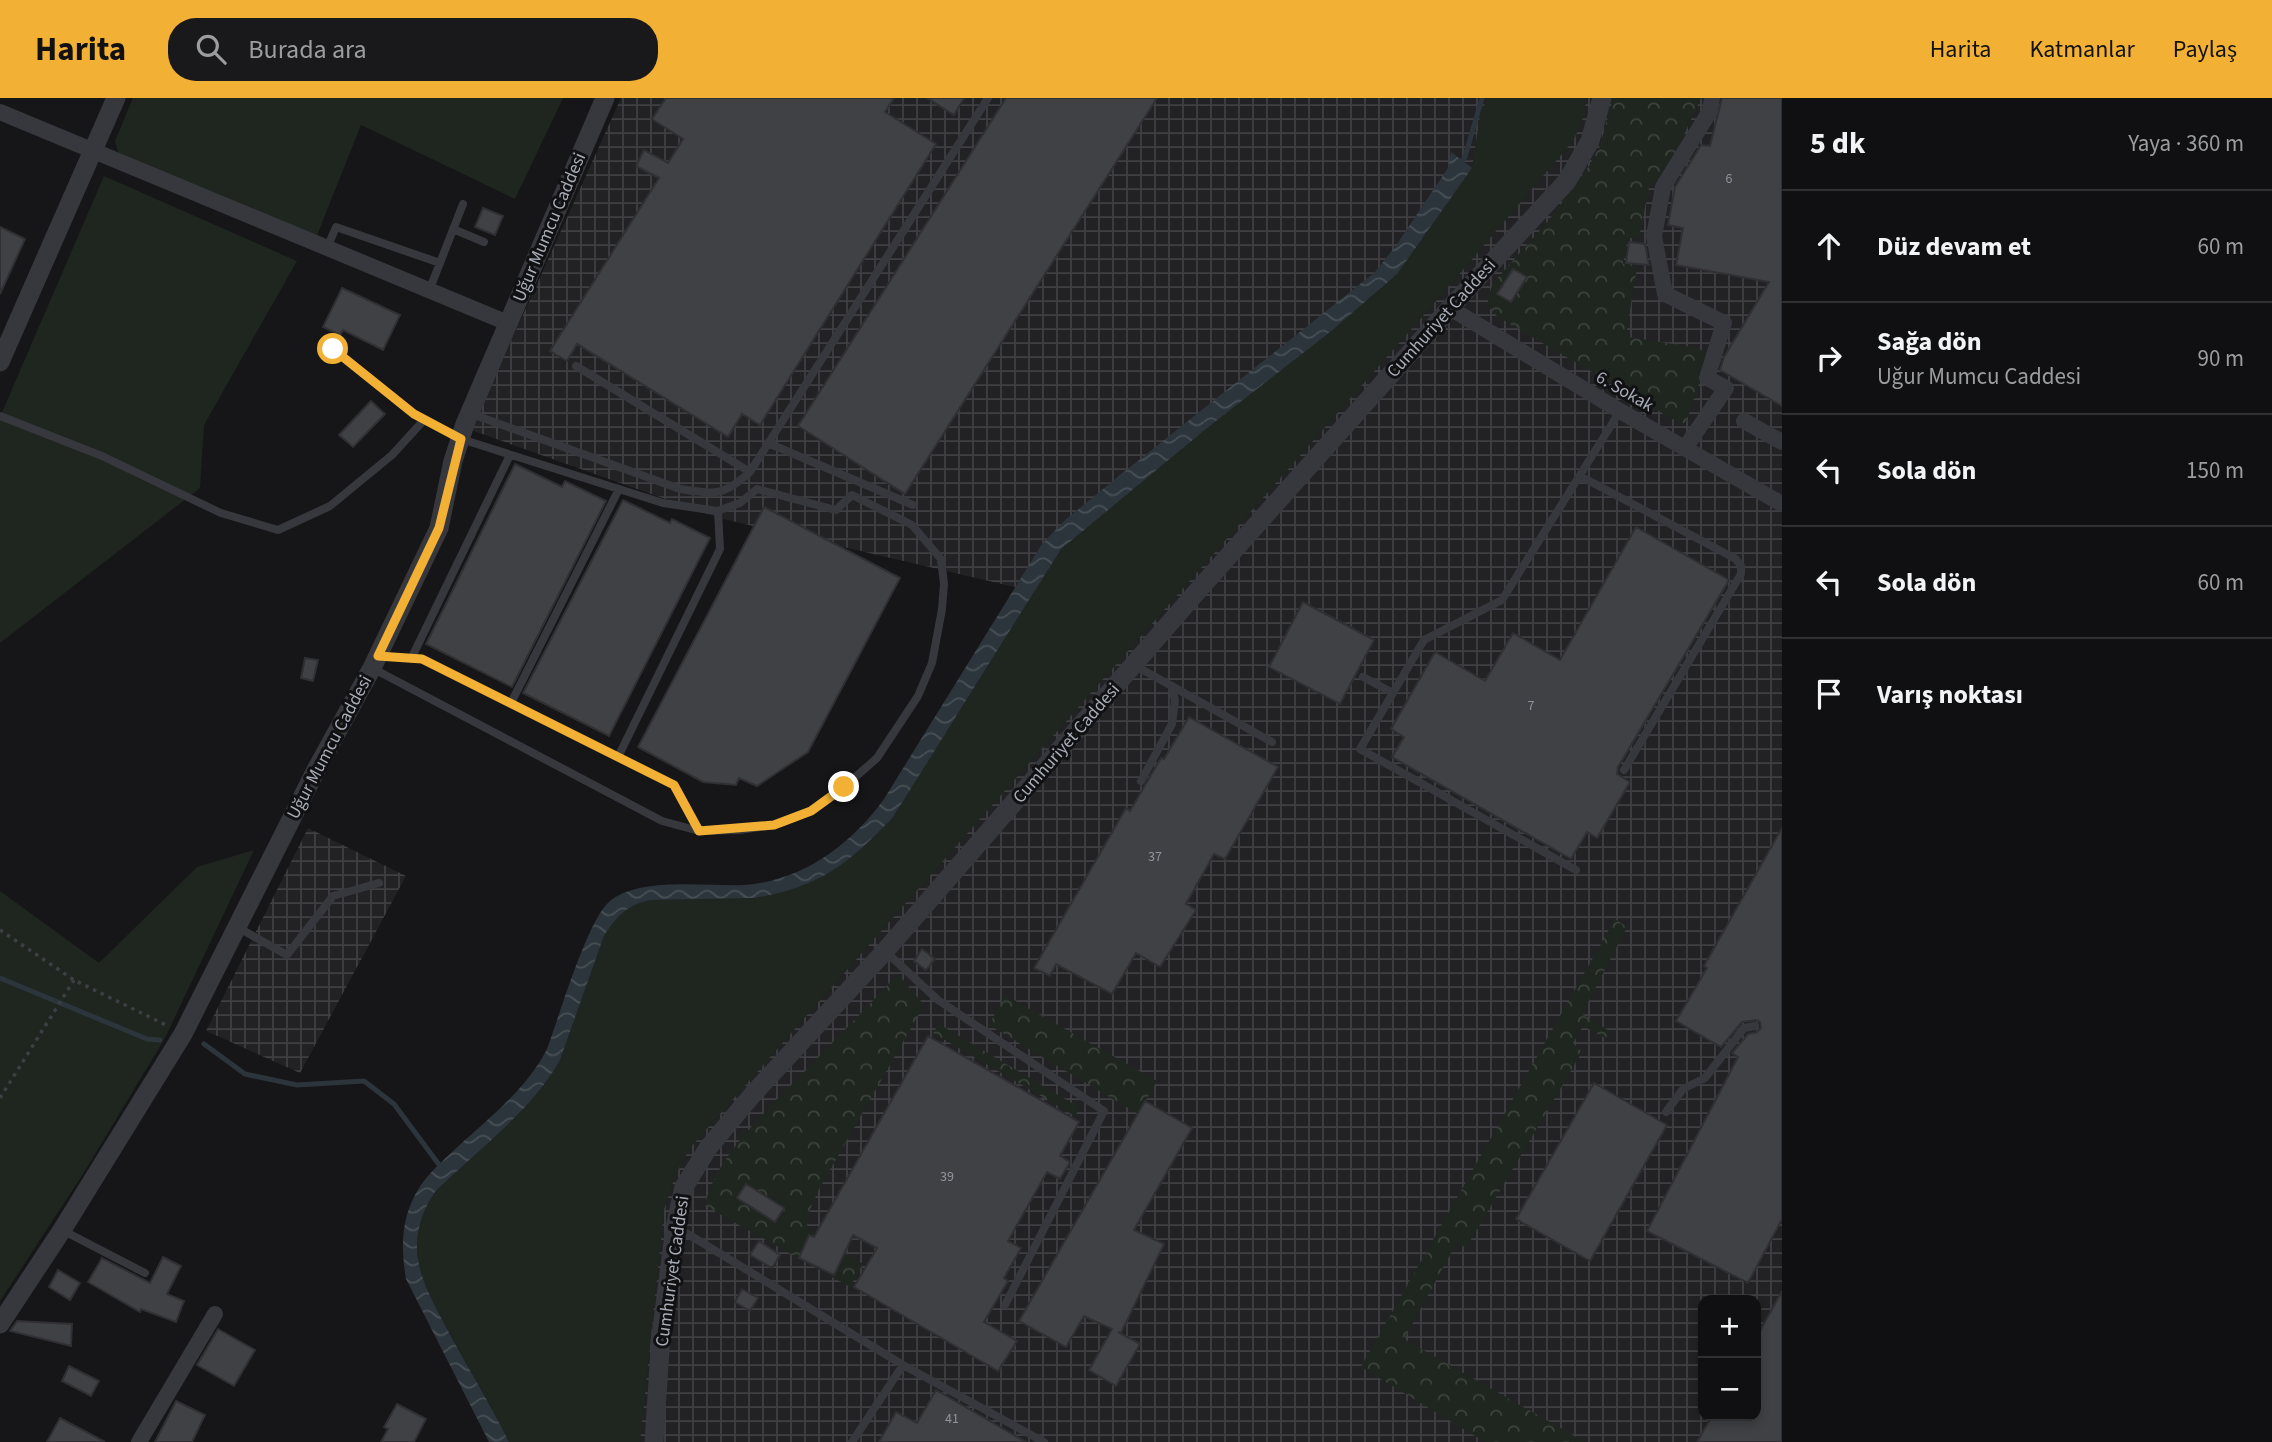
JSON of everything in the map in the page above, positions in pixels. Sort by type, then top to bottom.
[{"type":"street","points":[[0,362],[116,98]]},
{"type":"street","name":"Uğur Mumcu Caddesi","points":[[0,1324],[62,1230],[183,1034],[312,779],[375,662],[439,528],[470,413],[605,98]]},
{"type":"street","name":"Cumhuriyet Caddesi","points":[[654,1442],[661,1335],[675,1227],[684,1186],[708,1148],[753,1094],[885,951],[1450,308],[1567,181],[1590,141],[1602,98]]},
{"type":"street","points":[[1685,448],[1726,388],[1707,378],[1724,323],[1665,294],[1654,236],[1663,187],[1710,111],[1712,98]]},
{"type":"street","points":[[0,112],[508,323]]},
{"type":"street","name":"6. Sokak","points":[[1450,308],[1620,411],[1782,504]]},
{"type":"street","points":[[1744,421],[1782,442]]},
{"type":"street","points":[[139,1442],[215,1314]]},
{"type":"lane","points":[[470,413],[680,489],[715,494],[733,488],[750,472],[988,98]]},
{"type":"lane","points":[[429,291],[463,204]]},
{"type":"lane","points":[[326,249],[336,227],[440,263]]},
{"type":"lane","points":[[453,229],[484,242]]},
{"type":"lane","points":[[333,349],[414,414],[461,439],[663,503],[718,511],[740,503],[757,489],[836,510],[852,495],[912,525],[941,559],[944,584],[942,609],[932,663],[918,696],[877,758],[811,811],[774,825],[699,831],[662,821],[375,662]]},
{"type":"lane","points":[[576,366],[750,472]]},
{"type":"lane","points":[[1576,870],[1360,749],[1424,640],[1502,600],[1620,411]]},
{"type":"lane","points":[[0,416],[102,456],[221,513],[278,530],[330,506],[392,455],[424,420]]},
{"type":"lane","points":[[768,443],[913,505]]},
{"type":"lane","points":[[411,659],[510,455]]},
{"type":"lane","points":[[1580,476],[1736,559],[1741,566],[1741,574],[1624,770]]},
{"type":"lane","points":[[511,703],[618,489]]},
{"type":"lane","points":[[618,757],[720,549],[718,511]]},
{"type":"lane","points":[[375,662],[422,659],[674,785],[699,831]]},
{"type":"lane","points":[[1134,665],[1272,742]]},
{"type":"lane","points":[[1363,677],[1393,693]]},
{"type":"lane","points":[[1141,780],[1172,724],[1175,701],[1172,686]]},
{"type":"lane","points":[[237,927],[287,955],[333,896],[379,883]]},
{"type":"lane","points":[[885,951],[946,1006],[1104,1111],[1005,1305]]},
{"type":"lane","points":[[1666,1112],[1683,1089],[1705,1078],[1744,1028],[1755,1026]]},
{"type":"lane","points":[[675,1227],[903,1365],[1044,1442]]},
{"type":"lane","points":[[62,1230],[145,1273]]},
{"type":"lane","points":[[852,1442],[903,1365]]},
{"type":"path","points":[[0,930],[74,980],[183,1034]]},
{"type":"path","points":[[0,1098],[74,980]]},
{"type":"shaded area","points":[[621,98],[1782,98],[1782,1442],[576,1442],[533,1174],[791,936],[1049,595],[719,518],[471,430]]},
{"type":"shaded area","points":[[308,828],[406,876],[300,1073],[206,1031]]},
{"type":"green space","points":[[133,98],[563,98],[515,199],[361,125],[316,238],[119,155],[115,141]]},
{"type":"green space","points":[[1487,98],[1587,98],[1582,121],[1573,141],[1437,300],[690,1148],[675,1176],[664,1210],[640,1442],[509,1442],[427,1289],[418,1258],[418,1232],[424,1211],[435,1192],[519,1113],[548,1079],[560,1060],[604,936],[609,929],[624,912],[636,904],[652,900],[755,898],[798,887],[832,871],[861,848],[893,817],[1061,549],[1207,428],[1330,332],[1397,274],[1472,168],[1480,116]]},
{"type":"green space","points":[[1613,98],[1701,98],[1667,171],[1649,187],[1639,238],[1628,238],[1623,264],[1637,267],[1628,337],[1698,348],[1709,355],[1686,422],[1681,424],[1498,317],[1488,306],[1493,283],[1549,220],[1589,166],[1600,146]]},
{"type":"green space","points":[[104,176],[297,261],[204,425],[200,488],[0,643],[0,417]]},
{"type":"green space","points":[[254,850],[165,1038],[83,1174],[0,1301],[0,891],[99,963],[197,867]]},
{"type":"green space","points":[[1615,919],[1627,927],[1582,1014],[1611,1032],[1605,1038],[1583,1026],[1573,1043],[1582,1052],[1466,1248],[1457,1242],[1404,1339],[1585,1442],[1485,1442],[1361,1367]]},
{"type":"green space","points":[[898,974],[924,1005],[819,1189],[808,1215],[807,1227],[863,1264],[850,1287],[705,1206],[720,1168],[733,1149],[764,1113]]},
{"type":"green space","points":[[1005,995],[1157,1081],[1138,1114],[989,1025]]},
{"type":"green space","points":[[939,1024],[1080,1108],[1075,1116],[933,1033]]},
{"type":"water","points":[[1451,152],[1472,168],[1397,274],[1330,332],[1207,428],[1061,549],[893,817],[847,861],[816,880],[755,898],[644,902],[630,908],[609,929],[604,936],[560,1060],[548,1079],[502,1130],[435,1192],[424,1211],[420,1225],[418,1257],[426,1286],[509,1442],[489,1442],[406,1279],[403,1247],[407,1215],[426,1178],[516,1092],[538,1065],[547,1049],[583,948],[601,912],[609,902],[637,889],[674,884],[744,885],[786,876],[823,858],[856,831],[884,799],[1042,544],[1064,521],[1119,476],[1375,272],[1448,168]]},
{"type":"building","points":[[666,98],[894,98],[885,112],[936,144],[760,425],[742,414],[728,437],[577,344],[567,361],[550,351],[659,178],[636,166],[644,150],[668,163],[683,139],[652,119]]},
{"type":"building","points":[[927,98],[964,98],[954,115]]},
{"type":"building","points":[[1006,98],[1157,98],[905,494],[798,426]]},
{"type":"building","points":[[1722,98],[1782,98],[1782,406],[1720,370],[1724,357],[1769,282],[1676,265],[1683,228],[1668,225],[1675,187],[1701,145],[1710,146]]},
{"type":"building","points":[[483,208],[503,216],[495,235],[475,227]]},
{"type":"building","points":[[0,227],[25,239],[0,294]]},
{"type":"building","points":[[1629,242],[1645,244],[1649,265],[1626,263]]},
{"type":"building","points":[[1513,269],[1527,277],[1511,302],[1497,294]]},
{"type":"building","points":[[342,288],[400,315],[383,350],[343,330],[340,335],[323,327]]},
{"type":"building","points":[[371,401],[385,414],[353,447],[339,435]]},
{"type":"building","points":[[515,464],[562,487],[565,481],[606,501],[512,687],[426,644]]},
{"type":"building","points":[[623,500],[670,523],[672,519],[710,538],[609,736],[523,693]]},
{"type":"building","points":[[764,507],[900,578],[808,752],[757,786],[739,778],[736,785],[703,782],[638,747]]},
{"type":"building","points":[[1636,527],[1729,580],[1618,767],[1617,774],[1630,782],[1597,838],[1587,832],[1571,859],[1392,757],[1404,737],[1391,729],[1435,652],[1485,681],[1513,633],[1560,660]]},
{"type":"building","points":[[1303,602],[1374,640],[1340,704],[1269,667]]},
{"type":"building","points":[[305,658],[318,660],[313,681],[301,678]]},
{"type":"building","points":[[1189,717],[1278,767],[1225,859],[1214,854],[1186,904],[1196,910],[1160,967],[1136,953],[1112,994],[1056,964],[1050,976],[1034,968],[1126,808],[1130,811]]},
{"type":"building","points":[[1782,828],[1782,1219],[1748,1283],[1647,1231],[1738,1057],[1732,1053],[1748,1034],[1761,1028],[1757,1020],[1742,1022],[1721,1047],[1676,1021]]},
{"type":"building","points":[[922,949],[935,959],[926,970],[914,961]]},
{"type":"building","points":[[928,1036],[1079,1122],[1060,1156],[1070,1162],[1060,1179],[1047,1172],[1008,1241],[1021,1248],[1004,1278],[1008,1281],[984,1322],[1017,1341],[998,1371],[854,1287],[877,1248],[853,1235],[834,1275],[799,1258],[809,1235],[814,1237]]},
{"type":"building","points":[[1594,1083],[1667,1125],[1590,1261],[1516,1219]]},
{"type":"building","points":[[1145,1101],[1192,1128],[1134,1230],[1164,1244],[1121,1333],[1118,1332],[1140,1344],[1116,1386],[1089,1370],[1112,1329],[1084,1316],[1066,1347],[1019,1321]]},
{"type":"building","points":[[746,1184],[784,1208],[775,1222],[737,1198]]},
{"type":"building","points":[[759,1241],[780,1255],[772,1268],[750,1255]]},
{"type":"building","points":[[163,1257],[181,1266],[167,1294],[184,1301],[176,1322],[141,1309],[140,1312],[88,1282],[102,1258],[150,1283]]},
{"type":"building","points":[[58,1270],[80,1283],[70,1300],[49,1287]]},
{"type":"building","points":[[742,1289],[758,1298],[750,1311],[735,1302]]},
{"type":"building","points":[[1782,1291],[1782,1442],[1697,1442],[1709,1421],[1761,1421],[1761,1329]]},
{"type":"building","points":[[17,1321],[72,1324],[71,1346],[10,1331]]},
{"type":"building","points":[[218,1329],[255,1350],[234,1386],[197,1365]]},
{"type":"building","points":[[69,1366],[99,1381],[91,1396],[62,1381]]},
{"type":"building","points":[[936,1390],[1026,1442],[879,1442],[896,1412],[917,1423]]},
{"type":"building","points":[[176,1401],[205,1415],[192,1442],[155,1442]]},
{"type":"building","points":[[397,1404],[426,1419],[414,1442],[381,1442],[388,1429],[384,1427]]},
{"type":"building","points":[[60,1418],[105,1442],[47,1442]]},
{"type":"waterway","points":[[1460,164],[1465,157],[1482,98]]},
{"type":"waterway","points":[[0,978],[147,1039],[160,1040]]},
{"type":"waterway","points":[[204,1044],[245,1074],[297,1085],[364,1081],[394,1104],[443,1170]]},
{"type":"route","points":[[333,349],[414,414],[461,439],[453,461],[439,528],[378,656],[422,659],[674,785],[699,831],[740,830],[774,825],[811,811],[844,787]]}]
